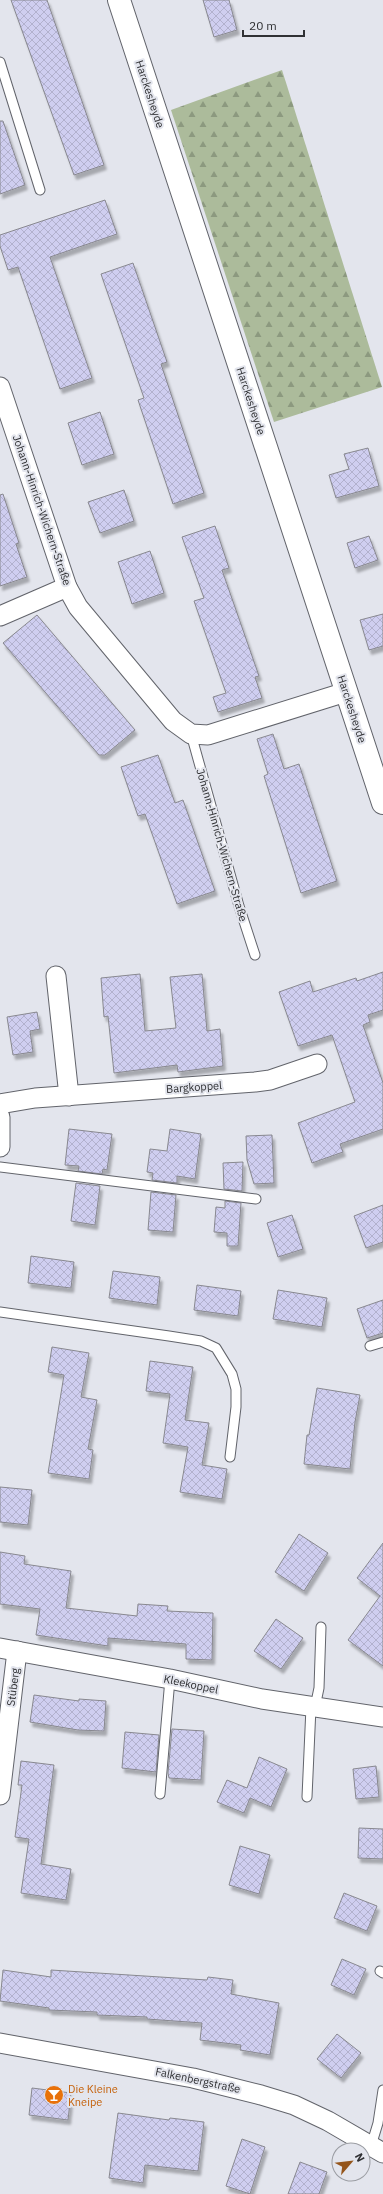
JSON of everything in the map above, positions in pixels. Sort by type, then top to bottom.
[{"type":"main road","name":"Harckesheyde","points":[[119,0],[383,803]]},
{"type":"street","name":"Johann-Hinrich-Wichern-Straße","points":[[0,387],[67,587],[78,607],[173,721],[191,734]]},
{"type":"street","points":[[0,616],[67,587]]},
{"type":"street","points":[[191,734],[208,735],[346,692]]},
{"type":"street","points":[[56,976],[69,1096]]},
{"type":"street","name":"Bargkoppel","points":[[0,1104],[69,1096],[255,1082],[270,1080],[317,1064]]},
{"type":"street","points":[[0,1117],[0,1147]]},
{"type":"street","name":"Kleekoppel","points":[[9,1650],[170,1679],[262,1699],[383,1717]]},
{"type":"street","name":"Stüberg","points":[[0,1795],[9,1650]]},
{"type":"street","name":"Falkenbergstraße","points":[[0,2043],[228,2086],[294,2105],[328,2121],[377,2149]]},
{"type":"lane","points":[[0,62],[40,190]]},
{"type":"lane","name":"Johann-Hinrich-Wichern-Straße","points":[[191,734],[237,899],[255,955]]},
{"type":"lane","points":[[0,1167],[256,1199]]},
{"type":"lane","points":[[0,1312],[201,1341],[216,1348],[232,1374],[236,1389],[236,1407],[230,1457]]},
{"type":"lane","points":[[370,1346],[383,1342]]},
{"type":"lane","points":[[307,1797],[313,1707],[319,1688],[321,1627]]},
{"type":"lane","points":[[160,1794],[170,1679]]},
{"type":"lane","points":[[377,2149],[378,2123],[383,2090]]},
{"type":"green space","points":[[282,70],[382,387],[274,422],[171,110]]},
{"type":"building","points":[[11,0],[47,0],[104,165],[74,175]]},
{"type":"building","points":[[203,0],[229,0],[237,30],[214,37]]},
{"type":"building","points":[[0,121],[3,121],[25,185],[0,194]]},
{"type":"building","points":[[105,200],[117,234],[50,257],[92,378],[60,389],[18,267],[8,270],[0,246],[0,235]]},
{"type":"building","points":[[133,263],[167,362],[161,364],[204,493],[173,504],[138,400],[144,398],[101,274]]},
{"type":"building","points":[[100,412],[114,454],[82,465],[68,423]]},
{"type":"building","points":[[368,448],[379,486],[336,498],[329,475],[349,469],[344,454]]},
{"type":"building","points":[[124,490],[134,521],[100,533],[88,502]]},
{"type":"building","points":[[3,494],[19,543],[16,544],[27,577],[0,586],[0,495]]},
{"type":"building","points":[[215,526],[229,568],[222,570],[259,676],[255,677],[262,698],[218,712],[213,697],[226,693],[194,601],[204,598],[182,537]]},
{"type":"building","points":[[369,536],[378,560],[355,568],[347,543]]},
{"type":"building","points":[[150,551],[164,593],[132,604],[118,562]]},
{"type":"building","points":[[383,614],[383,646],[369,650],[360,620]]},
{"type":"building","points":[[37,615],[135,730],[105,755],[99,755],[3,643]]},
{"type":"building","points":[[273,734],[284,769],[299,764],[337,881],[301,893],[264,776],[268,774],[257,739]]},
{"type":"building","points":[[158,755],[175,803],[183,800],[215,891],[177,904],[145,814],[138,816],[121,767]]},
{"type":"building","points":[[383,972],[383,1010],[368,1015],[370,1022],[363,1025],[383,1083],[383,1129],[340,1144],[343,1152],[312,1163],[298,1123],[355,1102],[332,1035],[298,1046],[279,992],[310,981],[313,992],[356,978],[357,981]]},
{"type":"building","points":[[140,974],[145,1031],[176,1028],[170,977],[202,974],[207,1031],[220,1029],[223,1066],[178,1072],[177,1065],[114,1073],[108,1016],[104,1017],[101,978]]},
{"type":"building","points":[[37,1012],[40,1029],[30,1031],[33,1052],[13,1055],[7,1017]]},
{"type":"building","points":[[69,1129],[112,1134],[107,1170],[103,1169],[102,1174],[78,1171],[79,1166],[65,1165]]},
{"type":"building","points":[[170,1129],[201,1134],[195,1179],[177,1176],[177,1183],[152,1180],[153,1173],[147,1172],[150,1149],[167,1151]]},
{"type":"building","points":[[272,1135],[274,1183],[254,1184],[247,1160],[246,1136]]},
{"type":"building","points":[[243,1162],[242,1191],[224,1189],[223,1163]]},
{"type":"building","points":[[76,1183],[100,1186],[95,1225],[71,1221]]},
{"type":"building","points":[[151,1192],[176,1195],[173,1232],[148,1230]]},
{"type":"building","points":[[225,1201],[241,1203],[238,1246],[227,1246],[227,1233],[214,1232],[216,1207],[225,1208]]},
{"type":"building","points":[[383,1205],[383,1242],[366,1248],[354,1216]]},
{"type":"building","points":[[292,1215],[303,1249],[278,1257],[267,1223]]},
{"type":"building","points":[[31,1256],[74,1262],[71,1288],[28,1283]]},
{"type":"building","points":[[113,1271],[160,1277],[157,1305],[109,1298]]},
{"type":"building","points":[[197,1285],[241,1291],[238,1316],[194,1310]]},
{"type":"building","points":[[278,1290],[327,1298],[322,1327],[273,1319]]},
{"type":"building","points":[[383,1300],[383,1333],[367,1338],[357,1309]]},
{"type":"building","points":[[52,1347],[89,1353],[81,1397],[97,1400],[88,1449],[93,1450],[89,1479],[48,1473],[64,1375],[48,1372]]},
{"type":"building","points":[[150,1361],[193,1367],[185,1420],[209,1423],[202,1465],[227,1469],[222,1499],[180,1492],[188,1447],[163,1443],[170,1394],[146,1391]]},
{"type":"building","points":[[317,1388],[360,1395],[355,1422],[350,1469],[304,1464],[307,1435],[309,1435]]},
{"type":"building","points":[[0,1487],[32,1490],[28,1525],[0,1522]]},
{"type":"building","points":[[299,1534],[328,1553],[304,1591],[275,1572]]},
{"type":"building","points":[[383,1543],[383,1666],[348,1640],[380,1596],[357,1578]]},
{"type":"building","points":[[0,1552],[25,1556],[24,1564],[71,1571],[66,1608],[137,1616],[138,1604],[168,1606],[167,1611],[213,1613],[212,1660],[186,1659],[186,1644],[108,1638],[108,1646],[36,1635],[40,1609],[0,1604]]},
{"type":"building","points":[[276,1619],[303,1638],[281,1669],[254,1651]]},
{"type":"building","points":[[34,1695],[79,1701],[79,1699],[106,1701],[104,1731],[78,1730],[30,1722]]},
{"type":"building","points":[[172,1729],[204,1731],[201,1780],[169,1778],[168,1773]]},
{"type":"building","points":[[125,1732],[159,1735],[156,1772],[122,1768]]},
{"type":"building","points":[[259,1757],[287,1769],[271,1807],[250,1798],[244,1813],[217,1802],[227,1780],[247,1788]]},
{"type":"building","points":[[21,1761],[54,1765],[41,1864],[71,1869],[66,1900],[21,1893],[29,1839],[15,1837],[22,1785],[18,1785]]},
{"type":"building","points":[[376,1766],[379,1797],[356,1799],[353,1769]]},
{"type":"building","points":[[359,1828],[383,1829],[383,1859],[358,1858]]},
{"type":"building","points":[[240,1846],[270,1855],[259,1894],[229,1885]]},
{"type":"building","points":[[344,1893],[377,1906],[367,1931],[334,1918]]},
{"type":"building","points":[[342,1959],[366,1969],[354,1995],[331,1985]]},
{"type":"building","points":[[3,1970],[51,1977],[51,1970],[207,1980],[208,1977],[233,1980],[231,1994],[279,2003],[270,2055],[240,2050],[241,2045],[200,2040],[202,2023],[147,2019],[147,2017],[97,2015],[97,2012],[49,2010],[49,2008],[0,2001]]},
{"type":"building","points":[[337,2034],[361,2053],[341,2078],[317,2059]]},
{"type":"building","points":[[32,2088],[71,2093],[68,2120],[29,2115]]},
{"type":"building","points":[[118,2113],[169,2120],[170,2118],[204,2122],[198,2171],[145,2165],[143,2183],[109,2178]]},
{"type":"building","points":[[242,2139],[265,2147],[250,2194],[226,2186]]},
{"type":"building","points":[[300,2162],[327,2172],[319,2194],[288,2194]]},
{"type":"place","name":"Die Kleine Kneipe","points":[[54,2095]]}]
